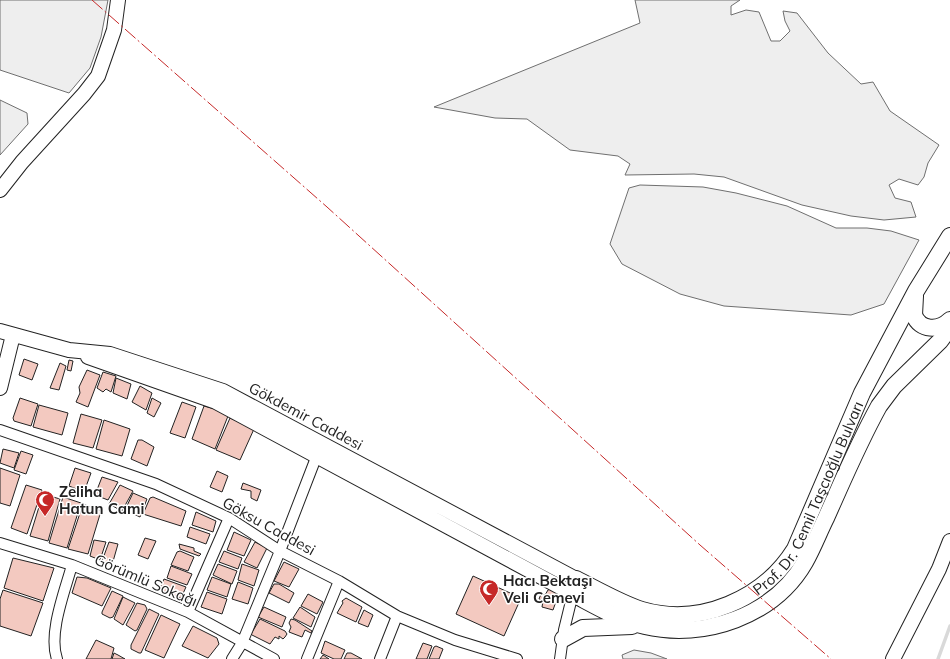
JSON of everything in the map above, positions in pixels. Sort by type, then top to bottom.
[{"type":"main road","points":[[0,190],[22,162],[84,94],[98,76],[114,30],[118,0]]},
{"type":"main road","name":"Prof. Dr. Cemil Taşcıoğlu Bulvarı","points":[[575,587],[641,610],[681,615],[724,607],[744,598],[767,583],[787,561],[794,549],[862,393],[916,291],[950,236]]},
{"type":"main road","points":[[916,291],[914,315],[918,321],[933,328],[939,328],[950,320]]},
{"type":"main road","name":"Prof. Dr. Cemil Taşcıoğlu Bulvarı","points":[[575,587],[619,617],[644,626],[668,630],[688,630],[721,625],[747,614],[771,600],[785,588],[806,562],[879,406],[894,386],[940,341],[950,328]]},
{"type":"main road","points":[[0,388],[6,333]]},
{"type":"main road","name":"Gökdemir Caddesi","points":[[6,333],[69,350],[110,354],[223,391],[319,450],[575,587]]},
{"type":"main road","points":[[893,659],[938,569],[950,541]]},
{"type":"main road","points":[[563,639],[583,628],[644,626]]},
{"type":"street","name":"Göksu Caddesi","points":[[0,430],[156,484],[229,518],[280,551],[339,580],[397,616],[455,640],[517,659]]},
{"type":"street","points":[[232,659],[242,643],[280,551],[319,450]]},
{"type":"street","points":[[188,612],[229,518]]},
{"type":"street","name":"Görümlü Sokağı","points":[[0,543],[72,565],[188,612],[242,643],[274,659]]},
{"type":"street","points":[[57,659],[55,654],[56,624],[72,565]]},
{"type":"street","points":[[307,659],[339,580]]},
{"type":"street","points":[[560,659],[575,587]]},
{"type":"street","points":[[380,659],[397,616]]},
{"type":"shaded area","points":[[0,0],[108,0],[101,37],[90,68],[69,93],[0,70]]},
{"type":"shaded area","points":[[635,0],[740,0],[731,6],[731,15],[746,10],[759,12],[771,41],[780,41],[790,31],[785,21],[783,11],[797,13],[828,53],[861,84],[873,82],[890,111],[939,145],[928,163],[924,177],[918,185],[899,179],[889,185],[895,198],[911,202],[916,217],[884,220],[851,216],[802,205],[724,177],[694,174],[625,175],[630,164],[618,156],[570,150],[527,119],[495,118],[434,107],[640,23]]},
{"type":"shaded area","points":[[0,100],[27,113],[28,124],[0,155]]},
{"type":"shaded area","points":[[640,185],[703,187],[736,193],[787,206],[836,228],[867,228],[891,231],[919,240],[884,304],[851,315],[724,306],[680,294],[622,264],[610,244],[629,188]]},
{"type":"shaded area","points":[[634,650],[651,653],[667,659],[623,659],[622,655]]},
{"type":"building","points":[[24,359],[38,364],[32,380],[19,375]]},
{"type":"building","points":[[69,360],[73,361],[71,371],[67,370]]},
{"type":"building","points":[[60,363],[66,366],[59,390],[50,388]]},
{"type":"building","points":[[87,370],[100,375],[88,407],[76,402],[80,393],[79,387]]},
{"type":"building","points":[[103,372],[116,376],[111,392],[106,389],[103,392],[97,388]]},
{"type":"building","points":[[116,378],[131,384],[127,399],[113,393]]},
{"type":"building","points":[[140,386],[152,393],[146,410],[132,402]]},
{"type":"building","points":[[20,398],[38,404],[31,426],[14,421],[13,418]]},
{"type":"building","points":[[152,398],[161,403],[154,417],[147,413]]},
{"type":"building","points":[[182,402],[196,407],[185,438],[170,433]]},
{"type":"building","points":[[39,405],[68,413],[62,435],[33,427]]},
{"type":"building","points":[[204,406],[215,409],[228,416],[215,449],[192,439]]},
{"type":"building","points":[[81,414],[102,420],[93,448],[73,443]]},
{"type":"building","points":[[230,418],[254,429],[240,460],[216,450]]},
{"type":"building","points":[[104,420],[130,429],[122,456],[96,449]]},
{"type":"building","points":[[138,440],[142,440],[154,447],[147,466],[131,459]]},
{"type":"building","points":[[3,449],[19,453],[14,468],[0,463]]},
{"type":"building","points":[[21,451],[33,455],[26,474],[14,470]]},
{"type":"building","points":[[0,468],[20,475],[10,506],[0,503]]},
{"type":"building","points":[[75,468],[91,473],[84,492],[69,486]]},
{"type":"building","points":[[217,471],[228,476],[222,492],[210,487]]},
{"type":"building","points":[[102,477],[118,482],[108,500],[95,495]]},
{"type":"building","points":[[243,483],[261,490],[257,501],[251,498],[251,491],[241,489]]},
{"type":"building","points":[[26,485],[42,490],[27,534],[11,528]]},
{"type":"building","points":[[120,485],[133,491],[122,511],[109,504]]},
{"type":"building","points":[[133,493],[147,499],[140,517],[125,510]]},
{"type":"building","name":"Zeliha Hatun Cami","points":[[43,494],[60,499],[48,541],[30,536]]},
{"type":"building","points":[[63,497],[81,503],[67,548],[49,543]]},
{"type":"building","points":[[153,497],[186,511],[181,526],[143,514],[150,498]]},
{"type":"building","points":[[83,504],[101,511],[88,554],[68,549]]},
{"type":"building","points":[[196,512],[216,521],[213,532],[192,525]]},
{"type":"building","points":[[190,527],[210,534],[206,544],[187,537]]},
{"type":"building","points":[[234,532],[251,540],[244,556],[227,550]]},
{"type":"building","points":[[145,538],[156,541],[148,559],[138,555]]},
{"type":"building","points":[[94,540],[106,542],[100,560],[90,556]]},
{"type":"building","points":[[109,542],[118,544],[112,565],[102,561]]},
{"type":"building","points":[[255,542],[267,548],[257,568],[244,562]]},
{"type":"building","points":[[179,544],[194,548],[194,551],[201,554],[199,556],[180,549]]},
{"type":"building","points":[[180,551],[194,557],[188,571],[171,565],[177,552]]},
{"type":"building","points":[[224,551],[242,558],[238,569],[219,562]]},
{"type":"building","points":[[13,558],[54,568],[43,601],[4,588]]},
{"type":"building","points":[[284,562],[299,569],[289,587],[274,581]]},
{"type":"building","points":[[218,564],[237,571],[232,584],[213,575]]},
{"type":"building","points":[[242,564],[259,570],[254,586],[238,580]]},
{"type":"building","points":[[171,566],[192,574],[187,585],[167,578]]},
{"type":"building","name":"Hacı Bektaşı Veli Cemevi","points":[[473,576],[521,598],[504,636],[456,614]]},
{"type":"building","points":[[77,577],[87,578],[111,588],[102,606],[72,593]]},
{"type":"building","points":[[212,577],[231,584],[227,597],[207,590]]},
{"type":"building","points":[[164,579],[186,587],[181,598],[159,590]]},
{"type":"building","points":[[238,582],[253,588],[248,604],[232,599]]},
{"type":"building","points":[[274,584],[279,584],[294,593],[289,603],[269,593]]},
{"type":"building","points":[[550,589],[559,593],[553,610],[542,607],[543,601],[539,599],[541,594],[545,595]]},
{"type":"building","points":[[3,590],[43,603],[31,636],[0,626],[0,599]]},
{"type":"building","points":[[112,591],[123,596],[113,617],[110,618],[102,614],[102,612]]},
{"type":"building","points":[[207,592],[227,599],[222,614],[201,607]]},
{"type":"building","points":[[308,594],[323,602],[317,614],[301,606]]},
{"type":"building","points":[[123,597],[135,603],[123,625],[114,619]]},
{"type":"building","points":[[346,598],[362,607],[356,622],[337,613],[343,603],[342,601]]},
{"type":"building","points":[[137,603],[145,605],[147,609],[137,630],[135,631],[126,625]]},
{"type":"building","points":[[264,607],[286,617],[282,627],[258,617]]},
{"type":"building","points":[[300,607],[315,617],[311,627],[293,618]]},
{"type":"building","points":[[149,609],[159,614],[141,653],[139,653],[131,649],[131,645]]},
{"type":"building","points":[[364,610],[373,615],[368,627],[358,623]]},
{"type":"building","points":[[161,615],[180,624],[164,658],[145,650]]},
{"type":"building","points":[[260,619],[285,631],[287,634],[283,639],[279,636],[279,639],[275,637],[270,644],[252,635],[251,634]]},
{"type":"building","points":[[291,619],[312,631],[311,633],[305,630],[302,637],[289,632],[291,627],[289,623]]},
{"type":"building","points":[[193,626],[217,638],[219,644],[208,658],[182,646]]},
{"type":"building","points":[[96,640],[114,648],[111,659],[86,659]]},
{"type":"building","points":[[325,641],[345,650],[341,659],[334,659],[321,653]]},
{"type":"building","points":[[423,643],[432,646],[427,659],[416,659]]},
{"type":"building","points":[[436,646],[443,649],[439,659],[429,659],[434,647]]},
{"type":"building","points":[[114,653],[118,655],[125,659],[112,659]]},
{"type":"building","points":[[347,653],[351,653],[362,659],[344,659]]},
{"type":"building","points":[[323,655],[329,659],[320,659]]},
{"type":"waterway","points":[[938,659],[950,626]]},
{"type":"power","points":[[92,0],[327,207],[700,545],[831,659]]},
{"type":"place","name":"Zeliha Hatun Cami","points":[[45,517]]},
{"type":"place","name":"Hacı Bektaşı Veli Cemevi","points":[[489,606]]}]
